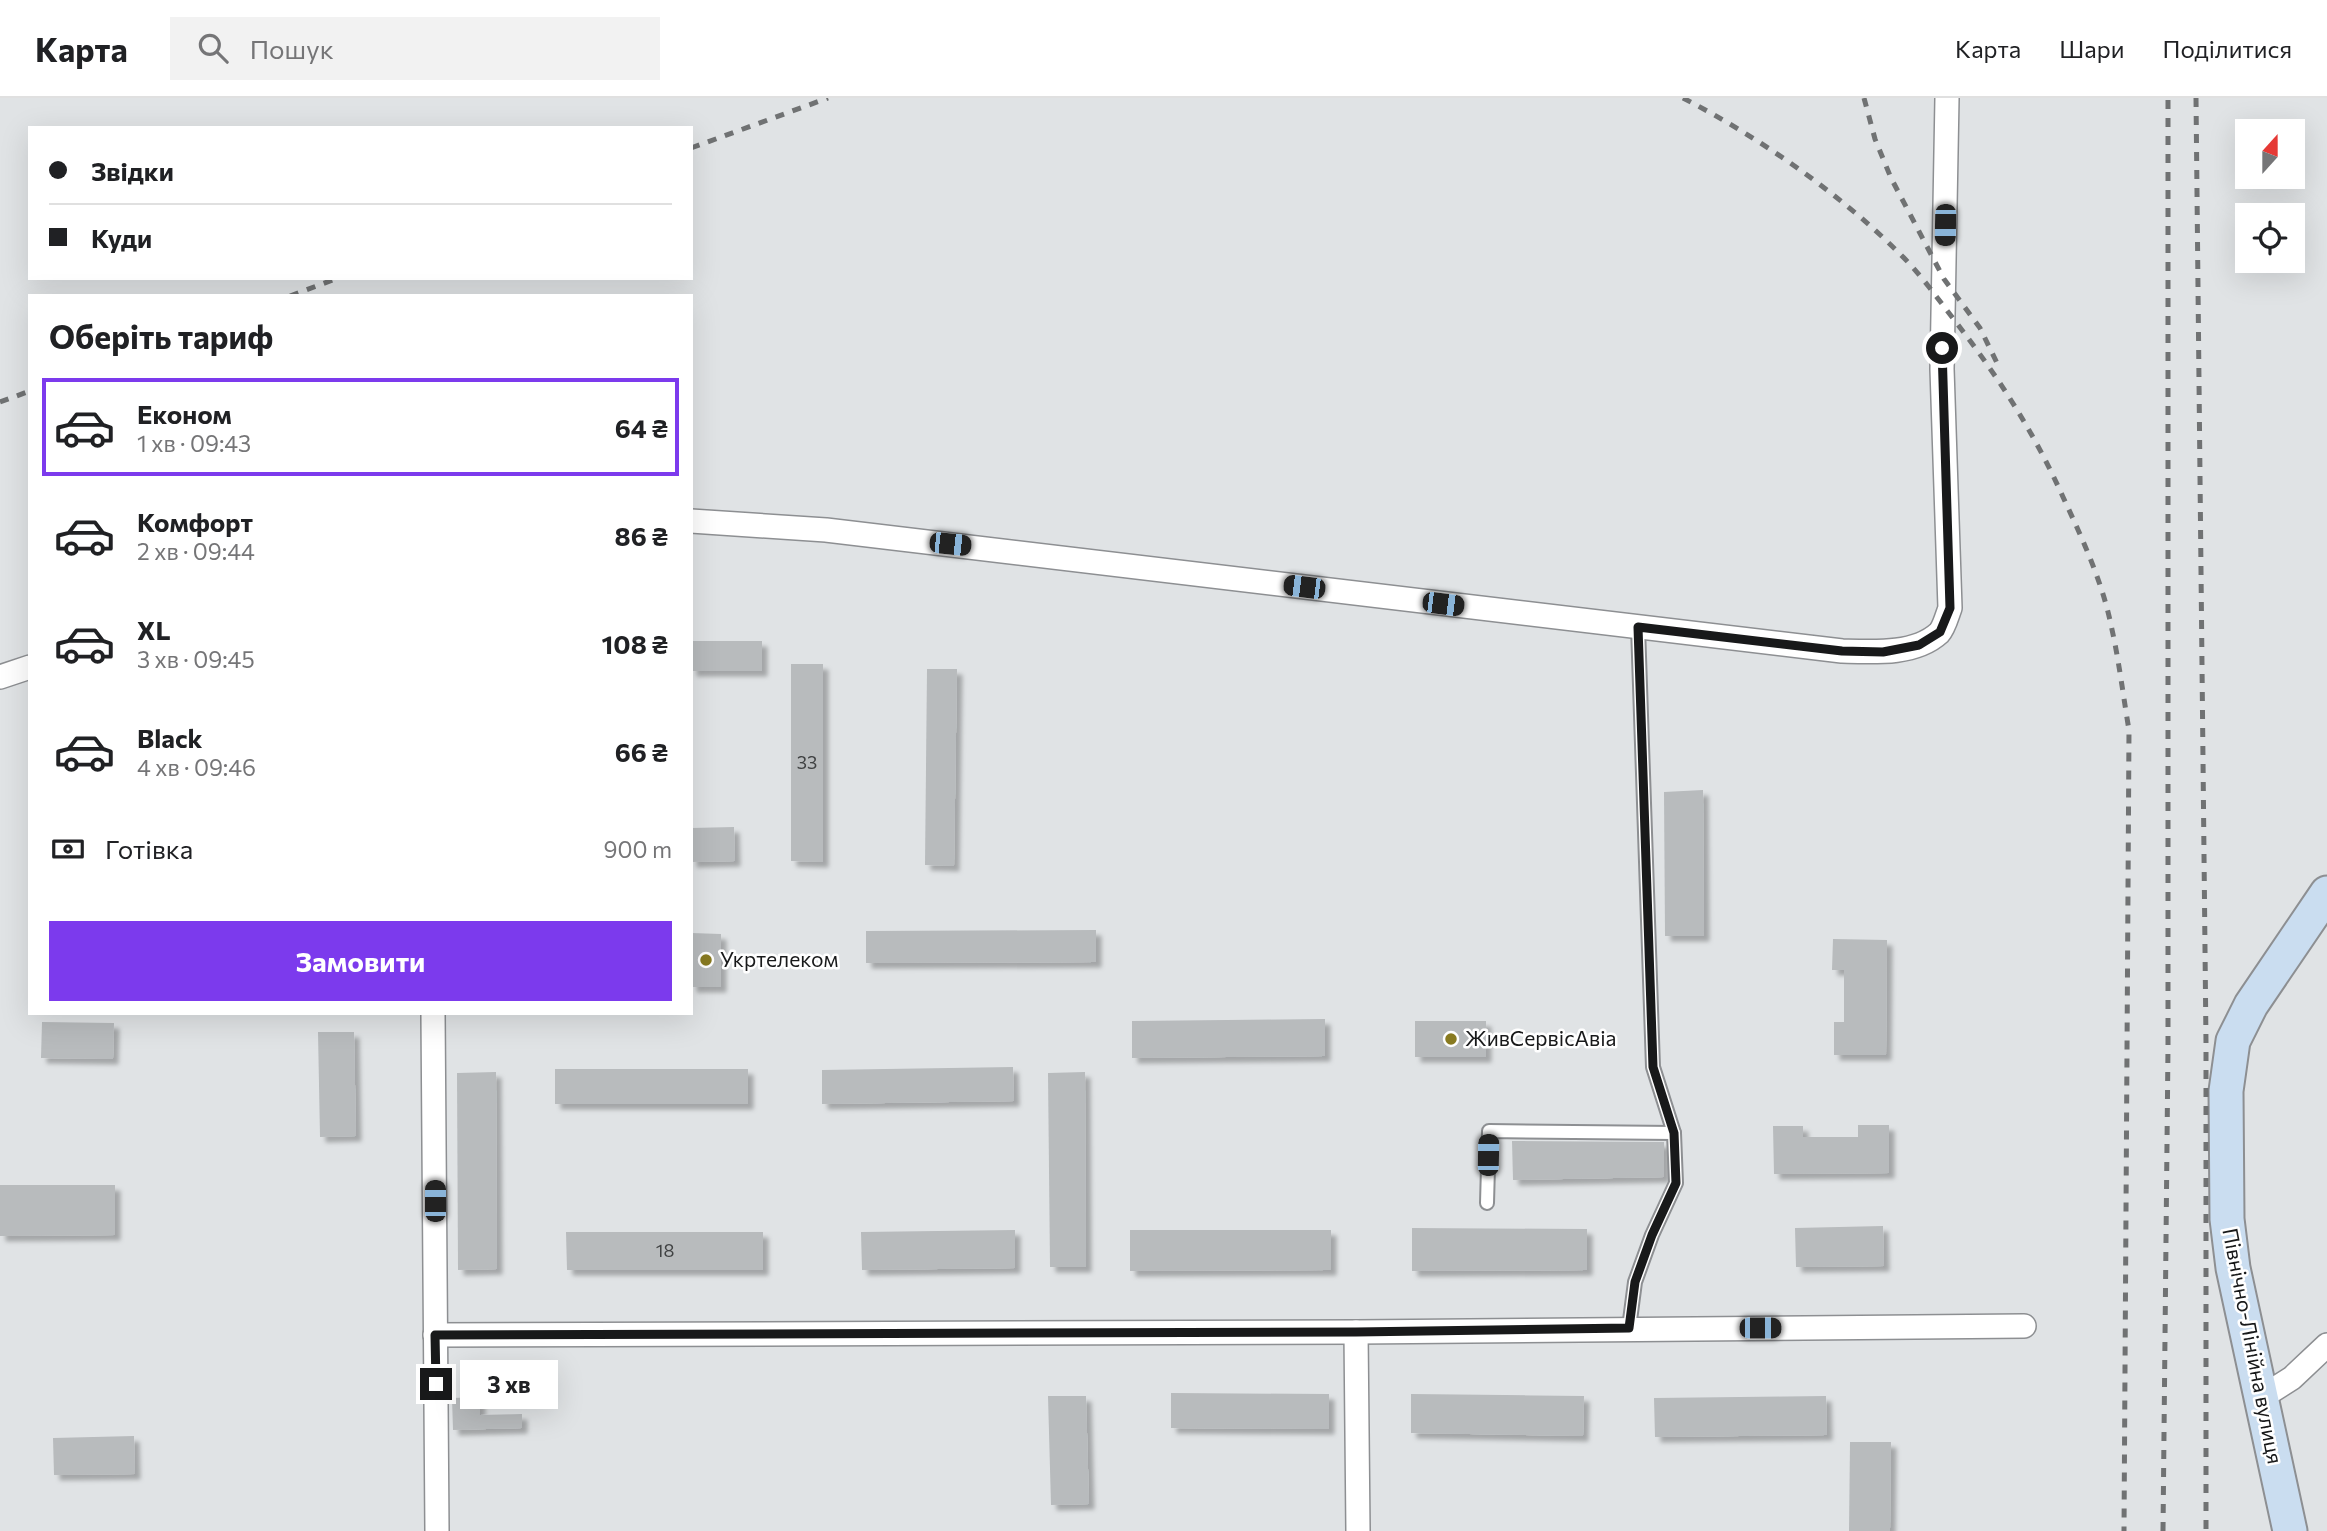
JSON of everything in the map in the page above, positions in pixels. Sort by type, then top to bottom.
[{"type":"street","points":[[693,521],[827,530],[1842,651],[1883,652],[1919,645],[1940,632],[1950,608],[1942,369],[1947,98]]},
{"type":"street","points":[[0,677],[28,668]]},
{"type":"street","name":"Північно-Лінійна вулиця","points":[[2290,1531],[2233,1268],[2227,1220],[2226,1091],[2234,1041],[2251,1005],[2326,897]]},
{"type":"street","points":[[433,1015],[437,1531]]},
{"type":"street","points":[[435,1335],[1356,1332],[2024,1326]]},
{"type":"street","points":[[1356,1332],[1358,1531]]},
{"type":"street","points":[[2262,1397],[2292,1378],[2327,1345]]},
{"type":"lane","points":[[1629,1328],[1635,1282],[1652,1235],[1676,1183],[1674,1133],[1653,1067],[1638,627]]},
{"type":"lane","points":[[1487,1203],[1489,1130],[1674,1133]]},
{"type":"building","points":[[693,641],[762,641],[762,671],[693,671]]},
{"type":"building","points":[[791,664],[823,664],[823,862],[791,861]]},
{"type":"building","points":[[927,669],[957,669],[954,866],[925,865]]},
{"type":"building","points":[[1703,790],[1704,936],[1665,936],[1664,792]]},
{"type":"building","points":[[734,827],[735,861],[693,862],[693,828]]},
{"type":"building","points":[[1096,930],[1096,962],[866,963],[866,931]]},
{"type":"building","name":"Укртелеком","points":[[693,933],[721,934],[721,987],[693,987]]},
{"type":"building","points":[[1833,939],[1887,940],[1886,1055],[1834,1055],[1834,1022],[1844,1022],[1844,970],[1832,970]]},
{"type":"building","points":[[1325,1019],[1325,1056],[1132,1058],[1132,1021]]},
{"type":"building","name":"ЖивСервісАвіа","points":[[1415,1021],[1486,1021],[1486,1057],[1415,1057]]},
{"type":"building","points":[[42,1022],[114,1023],[113,1059],[41,1058]]},
{"type":"building","points":[[318,1032],[354,1032],[356,1136],[320,1137]]},
{"type":"building","points":[[1013,1067],[1014,1101],[822,1104],[822,1070]]},
{"type":"building","points":[[555,1069],[748,1069],[748,1104],[555,1104]]},
{"type":"building","points":[[496,1072],[497,1269],[458,1270],[457,1073]]},
{"type":"building","points":[[1085,1072],[1086,1267],[1050,1267],[1048,1073]]},
{"type":"building","points":[[1858,1125],[1889,1125],[1889,1173],[1774,1174],[1773,1126],[1803,1126],[1803,1137],[1858,1137]]},
{"type":"building","points":[[1512,1141],[1664,1142],[1664,1177],[1513,1180]]},
{"type":"building","points":[[0,1185],[115,1185],[115,1235],[0,1236]]},
{"type":"building","points":[[1883,1226],[1884,1266],[1796,1267],[1795,1228]]},
{"type":"building","points":[[1412,1228],[1587,1229],[1587,1270],[1412,1271]]},
{"type":"building","points":[[1015,1230],[1015,1268],[862,1270],[861,1232]]},
{"type":"building","points":[[1130,1230],[1331,1230],[1331,1270],[1130,1271]]},
{"type":"building","points":[[566,1232],[763,1232],[763,1270],[567,1270]]},
{"type":"building","points":[[1171,1393],[1329,1394],[1329,1429],[1171,1428]]},
{"type":"building","points":[[1411,1394],[1584,1396],[1583,1436],[1411,1433]]},
{"type":"building","points":[[1048,1396],[1086,1396],[1089,1504],[1051,1505]]},
{"type":"building","points":[[1826,1396],[1827,1435],[1655,1437],[1654,1398]]},
{"type":"building","points":[[480,1397],[480,1415],[522,1414],[522,1428],[453,1430],[452,1398]]},
{"type":"building","points":[[134,1436],[135,1474],[54,1475],[53,1438]]},
{"type":"building","points":[[1850,1442],[1891,1442],[1890,1531],[1849,1531]]},
{"type":"railway","points":[[693,147],[828,98]]},
{"type":"railway","points":[[1683,98],[1740,130],[1824,187],[1875,230],[1919,275],[1984,360],[2027,426],[2070,512],[2102,592],[2114,638],[2129,730],[2124,1531]]},
{"type":"railway","points":[[1864,98],[1875,139],[1891,178],[1944,279],[1980,328],[1998,365]]},
{"type":"railway","points":[[2163,1531],[2168,1047],[2168,98]]},
{"type":"railway","points":[[2196,98],[2206,1043],[2206,1531]]},
{"type":"railway","points":[[295,294],[333,280]]},
{"type":"railway","points":[[0,402],[28,392]]},
{"type":"place","name":"Укртелеком","points":[[706,960]]},
{"type":"place","name":"ЖивСервісАвіа","points":[[1451,1039]]},
{"type":"route","points":[[436,1384],[435,1335],[1356,1332],[1629,1328],[1635,1282],[1652,1235],[1676,1183],[1674,1133],[1653,1067],[1638,627],[1842,651],[1883,652],[1919,645],[1940,632],[1950,608],[1942,348]]}]
